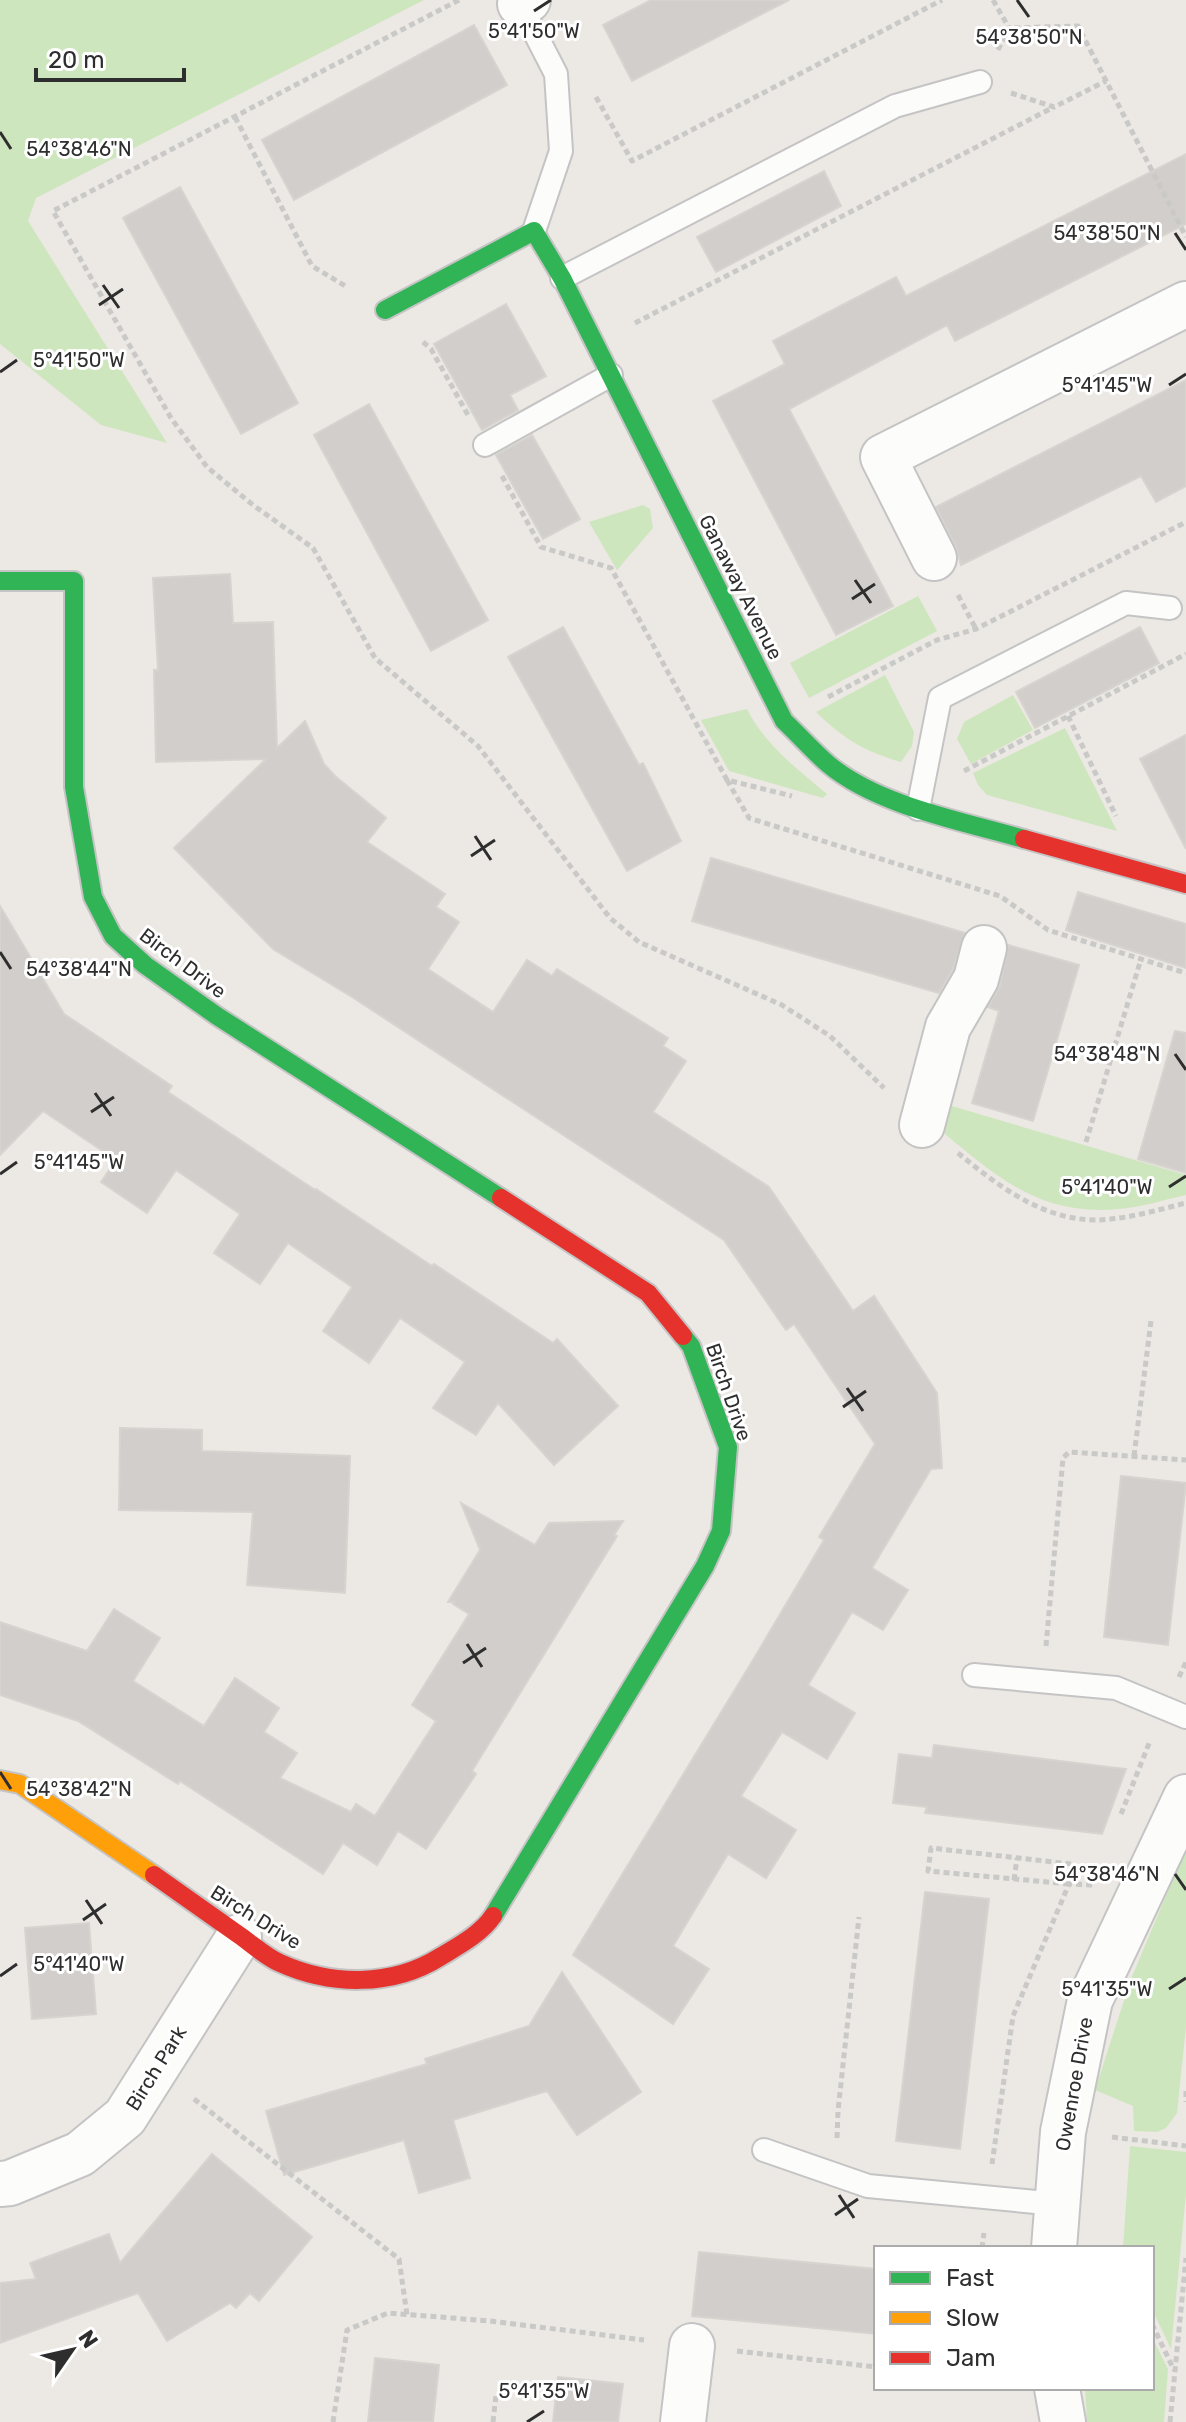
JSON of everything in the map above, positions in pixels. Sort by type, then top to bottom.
[{"type":"street","name":"Ganaway Avenue","points":[[534,231],[562,278],[784,721],[830,766],[869,789],[918,809],[1186,884]]},
{"type":"street","points":[[385,310],[534,231]]},
{"type":"street","points":[[934,558],[883,457],[1186,304]]},
{"type":"street","name":"Birch Drive","points":[[0,581],[74,581],[74,787],[93,897],[113,936],[145,965],[217,1016],[648,1293],[691,1346],[728,1447],[721,1531],[705,1566],[487,1925],[439,1960],[398,1978],[361,1983],[321,1977],[279,1963],[49,1802],[20,1784],[0,1780]]},
{"type":"street","points":[[922,1125],[948,1027],[976,979],[984,948]]},
{"type":"street","name":"Owenroe Drive","points":[[1054,2246],[1063,2132],[1090,2000],[1185,1803]]},
{"type":"street","name":"Birch Park","points":[[0,2184],[10,2183],[80,2154],[125,2117],[239,1937]]},
{"type":"street","points":[[683,2422],[692,2346]]},
{"type":"street","points":[[1057,2390],[1063,2422]]},
{"type":"lane","points":[[522,1],[556,74],[561,151],[534,231]]},
{"type":"lane","points":[[562,278],[895,106],[980,82]]},
{"type":"lane","points":[[485,445],[611,375]]},
{"type":"lane","points":[[918,809],[940,698],[1126,603],[1170,608]]},
{"type":"lane","points":[[974,1675],[1116,1688],[1186,1717]]},
{"type":"lane","points":[[764,2150],[868,2186],[1057,2204]]},
{"type":"path","points":[[459,0],[53,211],[171,418],[207,467],[313,548],[375,658],[478,746],[610,918],[639,942],[782,1005],[830,1036],[922,1125],[994,1182],[1047,1212],[1094,1220],[1186,1203]]},
{"type":"path","points":[[556,74],[588,82],[632,161],[942,0]]},
{"type":"path","points":[[993,0],[1009,28]]},
{"type":"path","points":[[1009,28],[1078,26],[1186,237]]},
{"type":"path","points":[[1009,28],[980,82],[1054,107]]},
{"type":"path","points":[[595,343],[1106,81]]},
{"type":"path","points":[[235,117],[312,266],[385,310],[431,349],[541,547],[611,568],[749,818],[1000,896],[1048,930],[1186,973]]},
{"type":"path","points":[[784,721],[937,640],[976,629],[1186,522]]},
{"type":"path","points":[[918,809],[964,771],[1186,654]]},
{"type":"path","points":[[1068,716],[1127,840],[1130,868]]},
{"type":"path","points":[[727,780],[796,797]]},
{"type":"path","points":[[1086,1142],[1141,959]]},
{"type":"path","points":[[1134,1456],[1151,1321]]},
{"type":"path","points":[[1043,1681],[1063,1458],[1069,1452],[1186,1460]]},
{"type":"path","points":[[1116,1826],[1163,1708],[1186,1662]]},
{"type":"path","points":[[1071,1864],[931,1848],[928,1871],[1093,1885],[1139,1895]]},
{"type":"path","points":[[1014,1880],[1017,1858]]},
{"type":"path","points":[[1093,1885],[1099,1870]]},
{"type":"path","points":[[982,2246],[1013,2016],[1069,1884]]},
{"type":"path","points":[[836,2175],[838,2111],[859,1917]]},
{"type":"path","points":[[155,2069],[399,2259],[407,2315]]},
{"type":"path","points":[[1186,2091],[1186,2102]]},
{"type":"path","points":[[1063,2132],[1186,2146]]},
{"type":"path","points":[[1170,2422],[1186,2258]]},
{"type":"path","points":[[333,2422],[347,2330],[388,2313],[490,2321],[874,2367]]},
{"type":"path","points":[[1154,2328],[1175,2371]]},
{"type":"path","points":[[493,2422],[496,2395]]},
{"type":"green space","points":[[0,0],[424,0],[36,198],[28,221],[167,443],[101,425],[0,344]]},
{"type":"green space","points":[[643,505],[650,509],[653,528],[617,570],[589,522]]},
{"type":"green space","points":[[918,596],[937,631],[809,698],[790,663]]},
{"type":"green space","points":[[885,675],[914,732],[912,746],[901,762],[855,743],[816,712]]},
{"type":"green space","points":[[1013,695],[1033,730],[971,764],[957,739],[964,722]]},
{"type":"green space","points":[[747,709],[772,745],[827,794],[823,798],[729,771],[701,720]]},
{"type":"green space","points":[[1065,728],[1117,831],[987,795],[978,785],[973,773]]},
{"type":"green space","points":[[938,1102],[1186,1175],[1186,1195],[1145,1205],[1090,1210],[1040,1199],[997,1175],[934,1125]]},
{"type":"green space","points":[[1186,1848],[1186,2027],[1177,2113],[1166,2128],[1157,2132],[1134,2131],[1133,2106],[1095,2090],[1131,1979]]},
{"type":"green space","points":[[1130,2146],[1186,2152],[1186,2194],[1171,2349],[1154,2313],[1154,2246],[1123,2246]]},
{"type":"green space","points":[[1154,2341],[1168,2369],[1164,2422],[1087,2422],[1085,2390],[1154,2390]]},
{"type":"building","points":[[651,0],[789,0],[632,81],[603,25]]},
{"type":"building","points":[[474,25],[507,85],[294,200],[262,140]]},
{"type":"building","points":[[1186,154],[1186,224],[955,341],[947,325],[789,409],[893,606],[836,635],[713,401],[785,364],[773,341],[896,277],[906,296]]},
{"type":"building","points":[[824,171],[841,206],[716,272],[697,237]]},
{"type":"building","points":[[180,187],[298,403],[241,434],[123,218]]},
{"type":"building","points":[[506,304],[546,376],[510,395],[518,410],[482,430],[434,344]]},
{"type":"building","points":[[1186,380],[1186,486],[1156,502],[1141,476],[961,565],[956,547],[936,507]]},
{"type":"building","points":[[369,404],[488,620],[431,651],[314,435]]},
{"type":"building","points":[[532,435],[580,519],[543,539],[496,455]]},
{"type":"building","points":[[230,574],[233,623],[273,622],[277,748],[305,721],[324,764],[386,818],[367,842],[445,894],[436,907],[459,922],[428,969],[493,1012],[527,960],[552,976],[557,969],[668,1038],[663,1046],[686,1061],[653,1112],[769,1187],[853,1311],[874,1296],[937,1393],[942,1468],[931,1469],[872,1568],[908,1590],[883,1630],[852,1612],[808,1685],[855,1713],[827,1759],[782,1732],[741,1796],[796,1830],[766,1878],[728,1854],[673,1946],[709,1969],[673,2024],[573,1955],[824,1540],[819,1537],[875,1444],[794,1324],[786,1330],[724,1240],[352,997],[273,949],[174,848],[266,759],[156,762],[154,670],[158,670],[153,578]]},
{"type":"building","points":[[563,627],[639,765],[643,763],[681,841],[627,871],[508,657]]},
{"type":"building","points":[[1140,627],[1159,663],[1035,728],[1016,692]]},
{"type":"building","points":[[1186,735],[1186,849],[1140,759]]},
{"type":"building","points":[[711,858],[965,933],[953,969],[939,993],[692,921]]},
{"type":"building","points":[[1078,892],[1186,924],[1186,968],[1066,930]]},
{"type":"building","points":[[0,906],[64,1014],[172,1086],[168,1092],[315,1190],[553,1343],[557,1339],[618,1406],[554,1465],[498,1403],[476,1435],[433,1408],[465,1362],[400,1318],[369,1363],[323,1331],[352,1287],[288,1243],[260,1284],[214,1253],[240,1214],[176,1170],[147,1213],[101,1182],[116,1160],[43,1111],[0,1155]]},
{"type":"building","points":[[1008,945],[1079,965],[1033,1121],[972,1103],[999,1011],[988,1007],[1000,986]]},
{"type":"building","points":[[1175,1031],[1186,1033],[1186,1173],[1138,1159]]},
{"type":"building","points":[[120,1428],[202,1430],[202,1451],[350,1456],[345,1593],[247,1585],[253,1512],[119,1510]]},
{"type":"building","points":[[1121,1476],[1186,1483],[1168,1645],[1104,1637]]},
{"type":"building","points":[[461,1503],[535,1545],[549,1523],[623,1521],[614,1535],[617,1536],[472,1771],[476,1774],[426,1849],[398,1831],[377,1865],[343,1843],[323,1874],[180,1781],[178,1784],[78,1721],[0,1695],[0,1622],[87,1651],[114,1609],[160,1638],[133,1681],[204,1726],[235,1678],[279,1708],[264,1732],[297,1753],[280,1778],[351,1812],[356,1804],[375,1816],[436,1721],[412,1705],[469,1614],[454,1602],[448,1602],[480,1550]]},
{"type":"building","points":[[934,1745],[1126,1769],[1102,1834],[925,1813],[927,1807],[893,1803],[899,1754],[932,1758]]},
{"type":"building","points":[[925,1892],[989,1899],[960,2149],[896,2141]]},
{"type":"building","points":[[89,1923],[96,2014],[32,2019],[25,1928]]},
{"type":"building","points":[[562,1972],[641,2092],[577,2135],[547,2091],[453,2120],[470,2178],[419,2193],[404,2140],[284,2175],[266,2111],[427,2064],[425,2059],[529,2026]]},
{"type":"building","points":[[212,2154],[312,2237],[259,2301],[250,2293],[236,2308],[230,2303],[167,2341],[138,2293],[0,2343],[0,2283],[36,2279],[30,2263],[109,2234],[120,2263]]},
{"type":"building","points":[[699,2252],[874,2269],[874,2334],[692,2316]]},
{"type":"building","points":[[375,2358],[439,2365],[433,2422],[368,2422]]},
{"type":"building","points":[[558,2377],[623,2384],[618,2422],[553,2422]]},
{"type":"traffic: fast","points":[[385,310],[534,231],[562,278],[784,721],[828,764],[871,791],[922,810],[1024,839]]},
{"type":"traffic: fast","points":[[0,581],[74,581],[74,787],[93,897],[113,936],[145,965],[217,1016],[501,1198]]},
{"type":"traffic: fast","points":[[493,1916],[705,1566],[721,1531],[728,1447],[691,1346],[683,1336]]},
{"type":"traffic: slow","points":[[0,1780],[20,1784],[154,1875]]},
{"type":"traffic: jam","points":[[1024,839],[1186,884]]},
{"type":"traffic: jam","points":[[501,1198],[648,1293],[683,1336]]},
{"type":"traffic: jam","points":[[154,1875],[264,1954],[300,1971],[340,1979],[382,1978],[421,1967],[469,1939],[493,1916]]}]
